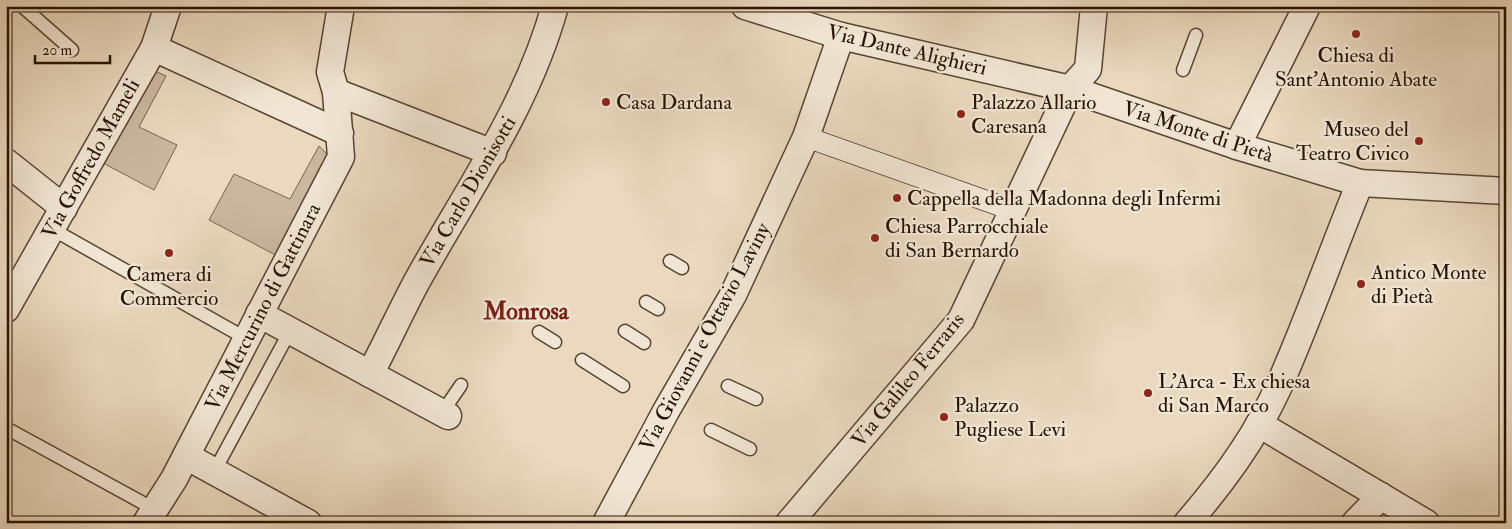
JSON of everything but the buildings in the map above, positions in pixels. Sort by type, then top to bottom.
[{"type":"street","name":"Via Goffredo Mameli","points":[[6,309],[154,48],[168,6]]},
{"type":"street","name":"Via Mercurino di Gattinara","points":[[150,516],[180,468],[341,156],[336,92],[330,72],[341,6]]},
{"type":"street","name":"Via Carlo Dionisotti","points":[[370,374],[416,283],[493,153],[523,94],[550,27],[555,6]]},
{"type":"street","name":"Via Dante Alighieri","points":[[745,6],[841,36],[1070,89]]},
{"type":"street","name":"Via Galileo Ferraris","points":[[789,523],[961,320],[1070,89],[1088,69],[1094,6]]},
{"type":"street","points":[[1237,146],[1307,6]]},
{"type":"street","name":"Via Giovanni e Ottavio Laviny","points":[[606,523],[690,369],[704,335],[806,137],[841,36]]},
{"type":"street","points":[[154,48],[340,132]]},
{"type":"street","name":"Via Monte di Pietà","points":[[1070,89],[1167,115],[1237,146],[1360,183],[1506,191]]},
{"type":"street","points":[[336,92],[493,153]]},
{"type":"street","points":[[806,137],[1012,210]]},
{"type":"street","points":[[6,162],[58,218]]},
{"type":"street","points":[[1187,523],[1210,497],[1259,424],[1278,388],[1360,183]]},
{"type":"street","points":[[259,314],[445,415]]},
{"type":"street","points":[[1259,424],[1426,523]]},
{"type":"street","points":[[180,468],[214,472],[308,523]]},
{"type":"street","points":[[1355,523],[1381,496]]},
{"type":"lane","points":[[22,6],[72,50]]},
{"type":"lane","points":[[1184,70],[1196,35]]},
{"type":"lane","points":[[58,218],[247,338]]},
{"type":"lane","points":[[670,261],[682,268]]},
{"type":"lane","points":[[646,302],[658,309]]},
{"type":"lane","points":[[214,472],[290,331]]},
{"type":"lane","points":[[625,331],[644,343]]},
{"type":"lane","points":[[539,332],[555,342]]},
{"type":"lane","points":[[582,360],[623,386]]},
{"type":"lane","points":[[445,415],[461,385]]},
{"type":"lane","points":[[728,386],[756,399]]},
{"type":"lane","points":[[6,428],[150,516]]},
{"type":"lane","points":[[711,430],[750,449]]},
{"type":"shaded area","points":[[155,71],[166,76],[139,127],[177,145],[154,190],[103,163]]},
{"type":"shaded area","points":[[319,146],[328,155],[285,260],[209,220],[234,174],[290,199]]},
{"type":"place","name":"Chiesa di Sant'Antonio Abate","points":[[1356,34]]},
{"type":"place","name":"Casa Dardana","points":[[606,102]]},
{"type":"place","name":"Palazzo Allario Caresana","points":[[961,114]]},
{"type":"place","name":"Museo del Teatro Civico","points":[[1419,141]]},
{"type":"place","name":"Cappella della Madonna degli Infermi","points":[[897,198]]},
{"type":"place","name":"Chiesa Parrocchiale di San Bernardo","points":[[875,238]]},
{"type":"place","name":"Camera di Commercio","points":[[169,253]]},
{"type":"place","name":"Antico Monte di Pietà","points":[[1361,284]]},
{"type":"place","name":"L'Arca - Ex chiesa di San Marco","points":[[1148,393]]},
{"type":"place","name":"Palazzo Pugliese Levi","points":[[944,417]]},
{"type":"district","name":"Monrosa","points":[[526,311]]}]
